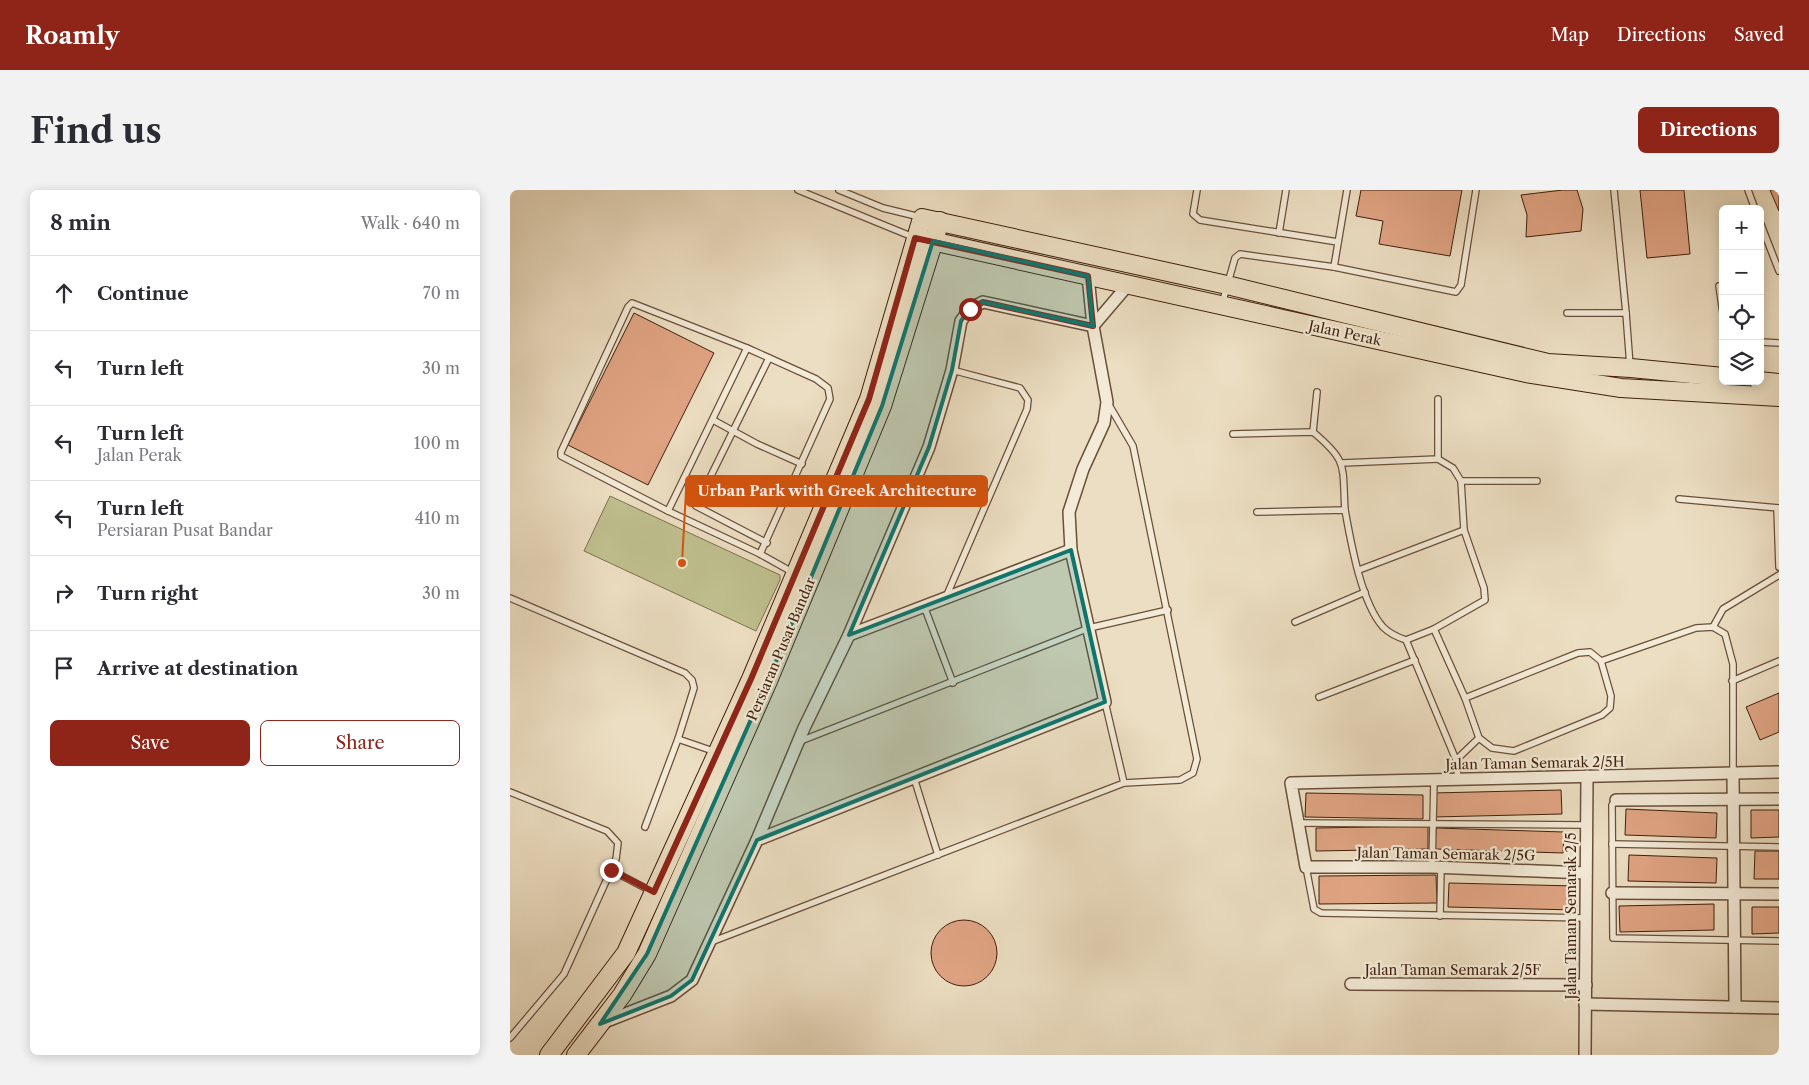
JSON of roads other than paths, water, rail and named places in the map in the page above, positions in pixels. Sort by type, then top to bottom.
[{"type":"main road","name":"Persiaran Pusat Bandar","points":[[549,1055],[626,953],[718,752],[869,399],[922,218]]},
{"type":"main road","name":"Jalan Perak","points":[[922,218],[940,220],[1227,285],[1548,363],[1630,368],[1719,378]]},
{"type":"main road","name":"Persiaran Pusat Bandar","points":[[576,1055],[622,995],[647,954],[768,682],[882,406],[940,220]]},
{"type":"main road","name":"Jalan Perak","points":[[915,238],[1526,373],[1621,388],[1779,397]]},
{"type":"main road","points":[[1120,261],[1120,269],[1123,274],[1135,286]]},
{"type":"main road","points":[[1764,382],[1779,383]]},
{"type":"street","points":[[757,840],[1106,702],[1071,550],[1068,512],[1083,469],[1104,423],[1107,402],[1093,326],[1088,276]]},
{"type":"street","points":[[1093,326],[1135,286]]},
{"type":"street","points":[[600,1024],[671,996],[692,980],[757,840],[798,742],[849,635],[929,446],[952,370],[961,321],[970,309],[983,302],[1093,326]]},
{"type":"street","points":[[849,635],[1071,550]]},
{"type":"street","name":"Jalan Taman Semarak 2/5H","points":[[1298,823],[1291,783],[1779,772]]},
{"type":"street","points":[[1733,773],[1735,1007]]},
{"type":"street","name":"Jalan Taman Semarak 2/5","points":[[1585,1055],[1587,776]]},
{"type":"street","points":[[1616,800],[1779,799]]},
{"type":"street","points":[[1298,823],[1306,867]]},
{"type":"street","name":"Jalan Taman Semarak 2/5G","points":[[1306,867],[1436,868],[1586,873]]},
{"type":"street","points":[[1612,893],[1779,894]]},
{"type":"street","name":"Jalan Taman Semarak 2/5F","points":[[1351,984],[1586,985]]},
{"type":"street","points":[[1585,1004],[1779,1008]]},
{"type":"lane","points":[[798,190],[915,238]]},
{"type":"lane","points":[[839,190],[883,208],[922,218]]},
{"type":"lane","points":[[1197,190],[1193,214],[1200,220],[1338,242]]},
{"type":"lane","points":[[1279,233],[1286,190]]},
{"type":"lane","points":[[1334,268],[1346,190]]},
{"type":"lane","points":[[1221,306],[1234,258],[1240,254],[1334,268],[1456,292],[1461,285],[1476,190]]},
{"type":"lane","points":[[1614,190],[1630,368]]},
{"type":"lane","points":[[1748,190],[1754,205]]},
{"type":"lane","points":[[1764,232],[1779,271]]},
{"type":"lane","points":[[760,554],[767,543],[830,399],[828,388],[816,380],[746,348],[632,302],[561,452],[561,456],[668,511],[760,554],[795,574]]},
{"type":"lane","points":[[1567,313],[1626,313]]},
{"type":"lane","points":[[1764,342],[1779,343]]},
{"type":"lane","points":[[668,511],[746,348]]},
{"type":"lane","points":[[767,543],[696,506],[768,358]]},
{"type":"lane","points":[[946,598],[1028,409],[1028,400],[1020,388],[952,370]]},
{"type":"lane","points":[[1313,432],[1317,392]]},
{"type":"lane","points":[[1438,399],[1438,459]]},
{"type":"lane","points":[[709,943],[1124,783],[1180,780],[1193,773],[1197,759],[1133,446],[1107,402]]},
{"type":"lane","points":[[713,420],[802,464]]},
{"type":"lane","points":[[1233,434],[1313,432],[1336,452],[1342,463],[1345,510],[1350,540],[1364,592],[1383,626],[1393,635],[1406,640],[1434,629],[1485,600],[1484,588],[1464,530],[1461,481],[1453,468],[1438,459],[1342,463]]},
{"type":"lane","points":[[1461,481],[1536,481]]},
{"type":"lane","points":[[1679,500],[1778,508],[1779,567]]},
{"type":"lane","points":[[1257,512],[1345,510]]},
{"type":"lane","points":[[1359,570],[1464,530]]},
{"type":"lane","points":[[1713,627],[1724,609],[1779,575]]},
{"type":"lane","points":[[1295,622],[1364,592]]},
{"type":"lane","points":[[510,598],[685,672],[692,680],[694,688],[678,739],[645,827]]},
{"type":"lane","points":[[924,606],[952,683]]},
{"type":"lane","points":[[798,742],[1089,628],[1168,610]]},
{"type":"lane","points":[[1601,660],[1696,628],[1713,627],[1725,634],[1733,664],[1733,773]]},
{"type":"lane","points":[[1434,629],[1465,698],[1478,738],[1492,748],[1514,750],[1602,715],[1610,708],[1611,696],[1601,660],[1590,652],[1578,653],[1465,698]]},
{"type":"lane","points":[[1406,640],[1456,760],[1458,779]]},
{"type":"lane","points":[[1320,696],[1415,660]]},
{"type":"lane","points":[[1732,681],[1779,661]]},
{"type":"lane","points":[[1106,702],[1124,783]]},
{"type":"lane","points":[[1456,760],[1478,738]]},
{"type":"lane","points":[[678,739],[718,752]]},
{"type":"lane","points":[[914,778],[938,855]]},
{"type":"lane","points":[[1434,780],[1432,823],[1440,916]]},
{"type":"lane","points":[[510,792],[607,830],[618,843],[616,860],[564,974],[510,1038]]},
{"type":"lane","points":[[1616,800],[1612,806],[1612,938],[1779,941]]},
{"type":"lane","points":[[1298,823],[1586,826]]},
{"type":"lane","points":[[1612,844],[1779,847]]},
{"type":"lane","points":[[1306,867],[1314,910],[1318,912],[1586,918]]},
{"type":"lane","points":[[611,870],[654,892]]},
{"type":"place","name":"Urban Park with Greek Architecture","points":[[682,563]]}]
